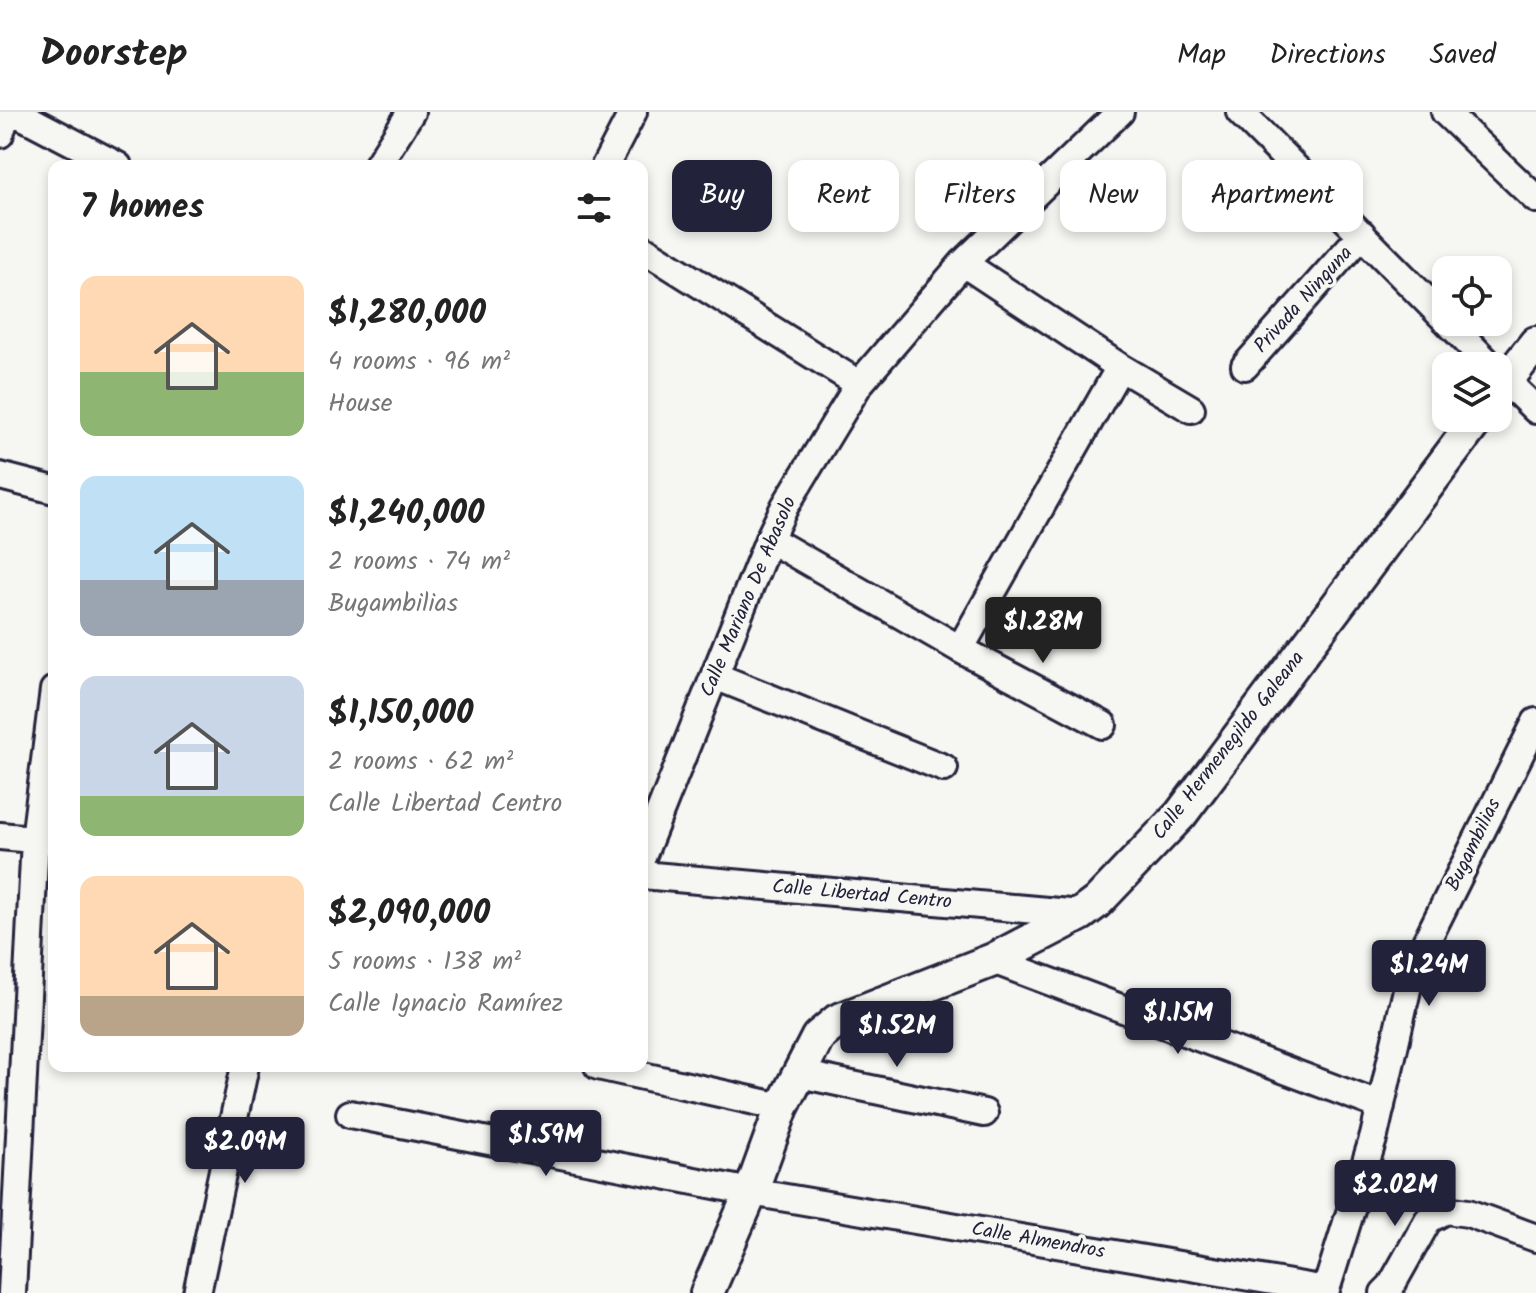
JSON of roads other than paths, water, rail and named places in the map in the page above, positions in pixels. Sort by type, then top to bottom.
[{"type":"street","points":[[0,134],[7,112]]},
{"type":"street","points":[[15,112],[107,160]]},
{"type":"street","points":[[381,160],[411,112]]},
{"type":"street","points":[[608,160],[633,112]]},
{"type":"street","name":"Calle Mariano De Abasolo","points":[[648,842],[769,539],[785,506],[859,384],[963,263],[1120,112]]},
{"type":"street","points":[[1240,112],[1432,306]]},
{"type":"street","points":[[1445,112],[1536,199]]},
{"type":"street","name":"Privada Ninguna","points":[[1245,366],[1362,234]]},
{"type":"street","points":[[648,252],[859,384]]},
{"type":"street","points":[[963,263],[1120,367],[1191,409]]},
{"type":"street","points":[[1460,336],[1475,352]]},
{"type":"street","points":[[1512,365],[1536,343]]},
{"type":"street","points":[[960,649],[1120,367]]},
{"type":"street","points":[[1512,390],[1536,410]]},
{"type":"street","name":"Calle Hermenegildo Galeana","points":[[707,1293],[751,1192],[782,1107],[818,1037],[837,1021],[993,960],[1081,914],[1097,902],[1181,814],[1468,432]]},
{"type":"street","points":[[0,476],[48,488]]},
{"type":"street","points":[[769,539],[960,649],[1103,725]]},
{"type":"street","points":[[715,676],[944,768]]},
{"type":"street","name":"Bugambilias","points":[[1326,1292],[1374,1136],[1411,972],[1536,722]]},
{"type":"street","points":[[12,1293],[13,1021],[45,840],[48,790]]},
{"type":"street","points":[[0,836],[45,840]]},
{"type":"street","name":"Calle Libertad Centro","points":[[648,876],[1081,914]]},
{"type":"street","points":[[993,960],[1381,1106]]},
{"type":"street","points":[[197,1293],[244,1072]]},
{"type":"street","points":[[625,1072],[782,1107]]},
{"type":"street","points":[[800,1074],[984,1113]]},
{"type":"street","name":"Calle Almendros","points":[[350,1114],[751,1192],[1326,1292]]},
{"type":"street","points":[[1384,1293],[1428,1220],[1446,1210],[1468,1213],[1536,1238]]}]
